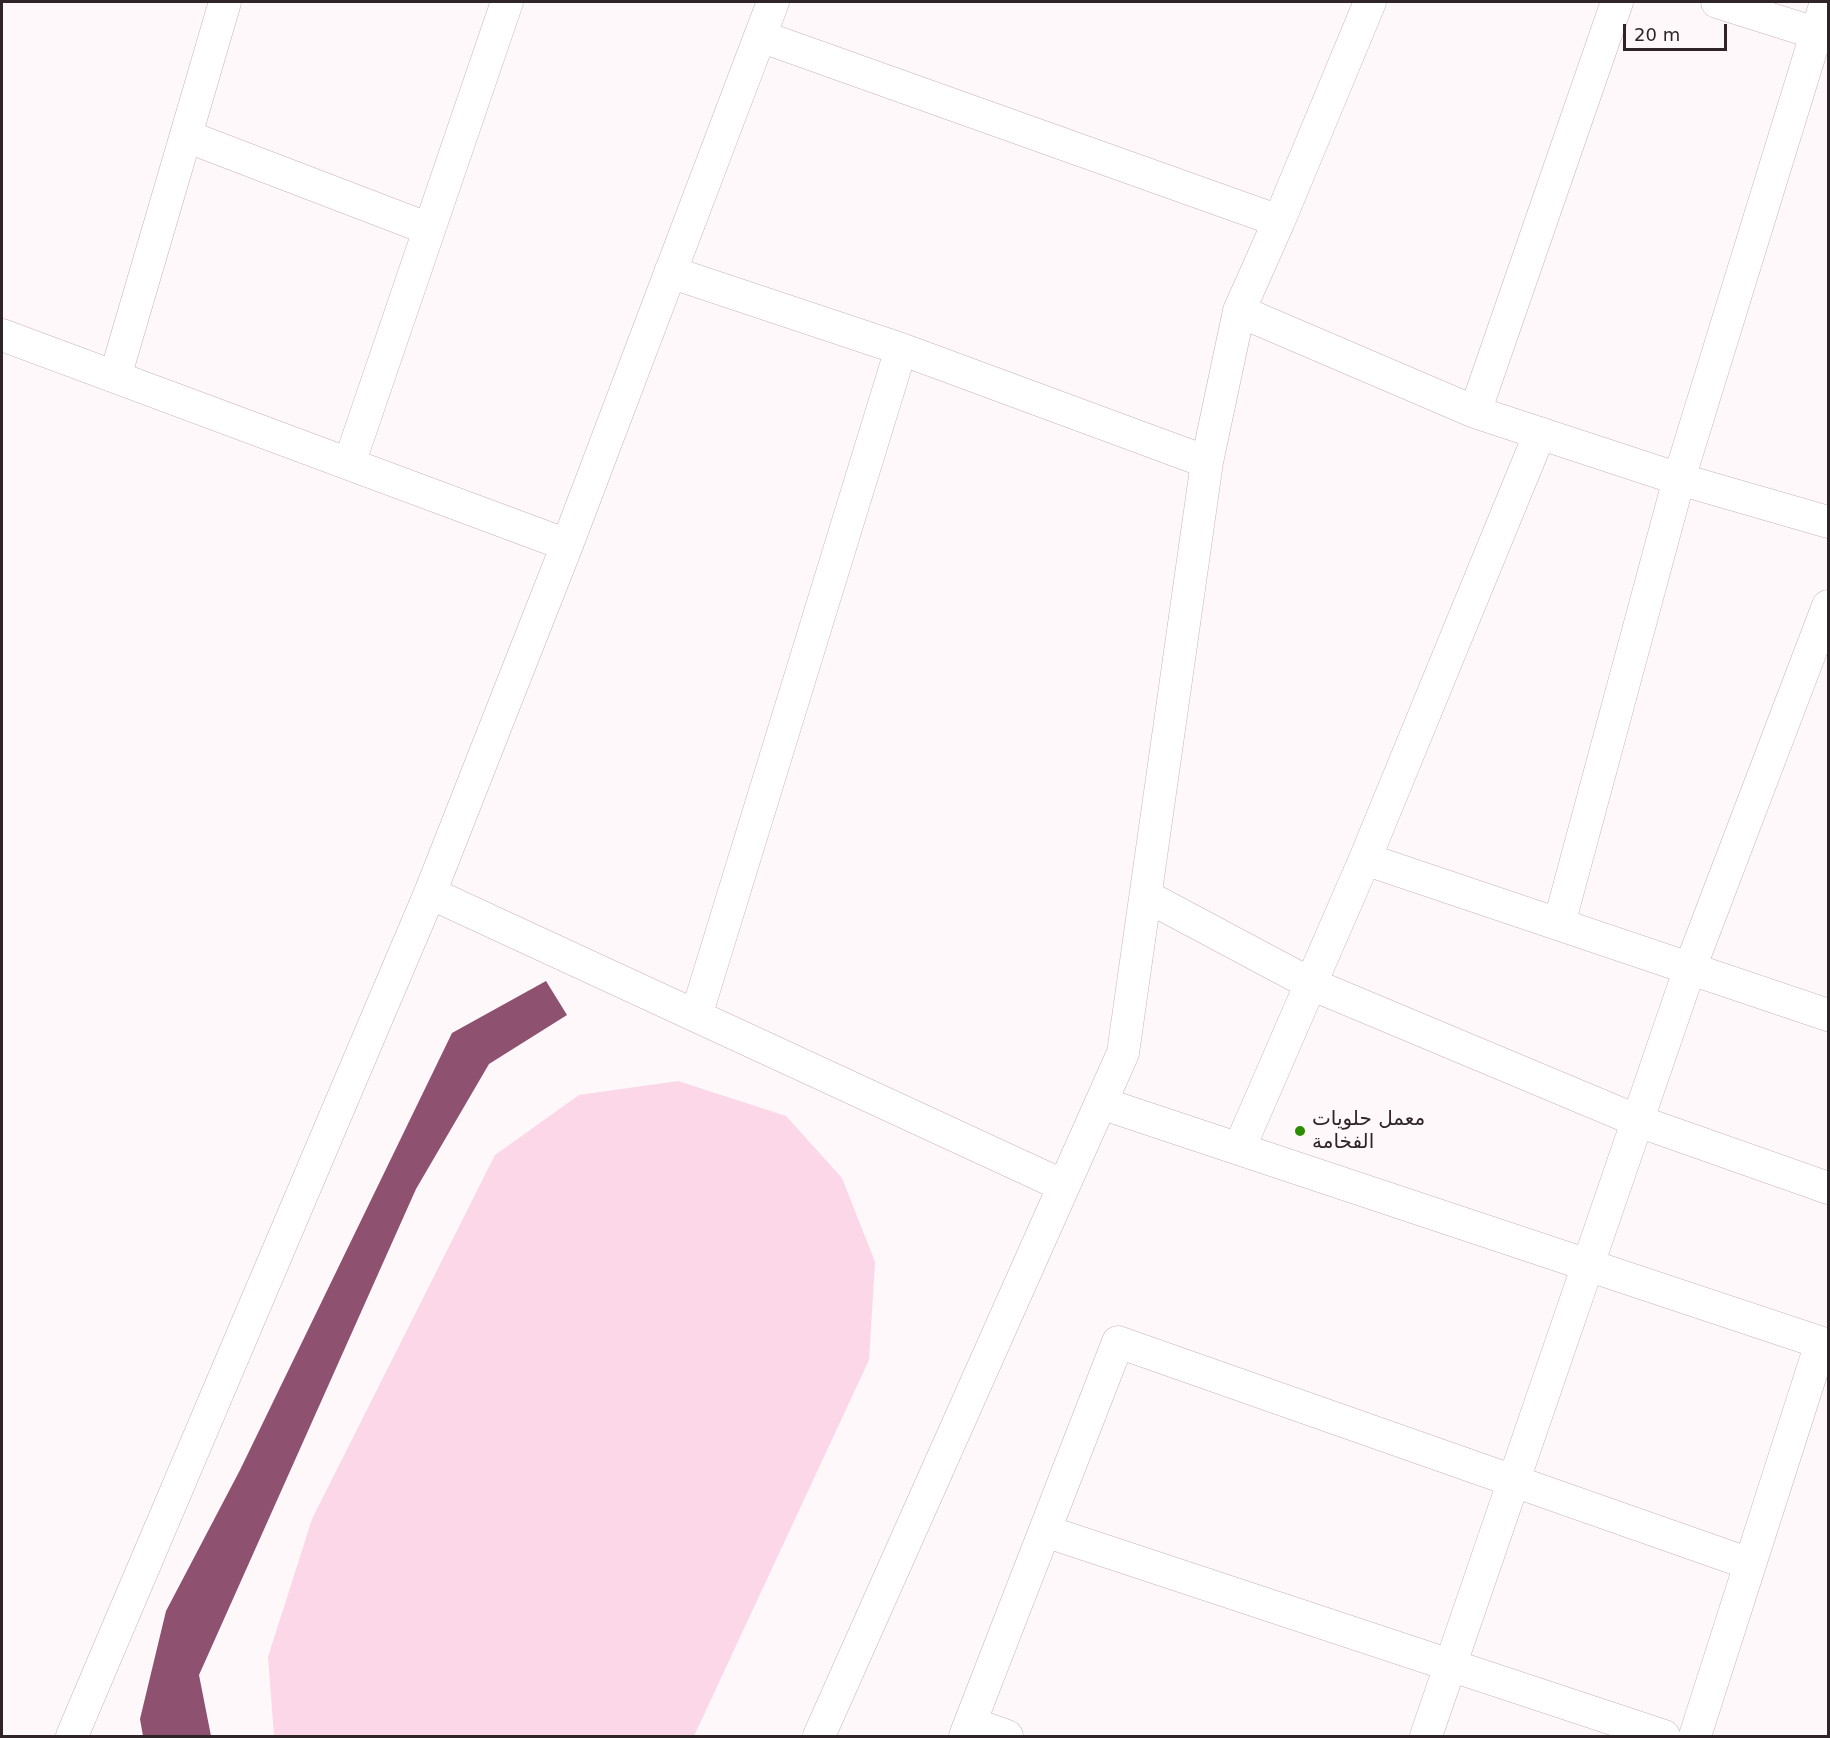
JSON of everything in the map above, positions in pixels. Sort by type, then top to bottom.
[{"type":"street","points":[[115,377],[225,2]]},
{"type":"street","points":[[349,464],[507,2]]},
{"type":"street","points":[[72,1737],[430,893],[567,545],[773,2]]},
{"type":"street","points":[[819,1737],[1123,1053],[1207,462],[1239,311],[1370,2]]},
{"type":"street","points":[[1474,412],[1617,2]]},
{"type":"street","points":[[1717,2],[1823,36]]},
{"type":"street","points":[[1559,924],[1679,479],[1823,36],[1827,2]]},
{"type":"street","points":[[760,36],[1279,220]]},
{"type":"street","points":[[186,136],[429,229]]},
{"type":"street","points":[[670,272],[901,349],[1207,462]]},
{"type":"street","points":[[1239,311],[1474,412],[1679,479],[1828,522]]},
{"type":"street","points":[[2,335],[567,545]]},
{"type":"street","points":[[696,1016],[901,349]]},
{"type":"street","points":[[1239,1149],[1365,859],[1540,433]]},
{"type":"street","points":[[1426,1737],[1690,968],[1828,606]]},
{"type":"street","points":[[1365,859],[1828,1015]]},
{"type":"street","points":[[430,893],[1064,1186]]},
{"type":"street","points":[[1146,896],[1311,984],[1638,1121],[1828,1188]]},
{"type":"street","points":[[1101,1103],[1825,1344],[1750,1564],[1695,1737]]},
{"type":"street","points":[[1007,1737],[968,1730],[1118,1342],[1750,1564]]},
{"type":"street","points":[[1045,1531],[1664,1737]]},
{"type":"shaded area","points":[[678,1081],[786,1116],[842,1178],[875,1262],[869,1360],[694,1736],[274,1736],[268,1657],[312,1519],[495,1155],[579,1095]]},
{"type":"building","points":[[546,981],[567,1015],[489,1064],[416,1189],[199,1675],[211,1736],[143,1736],[140,1719],[166,1611],[240,1470],[452,1033]]},
{"type":"place","name":"معمل حلويات الفخامة","points":[[1300,1131]]}]
